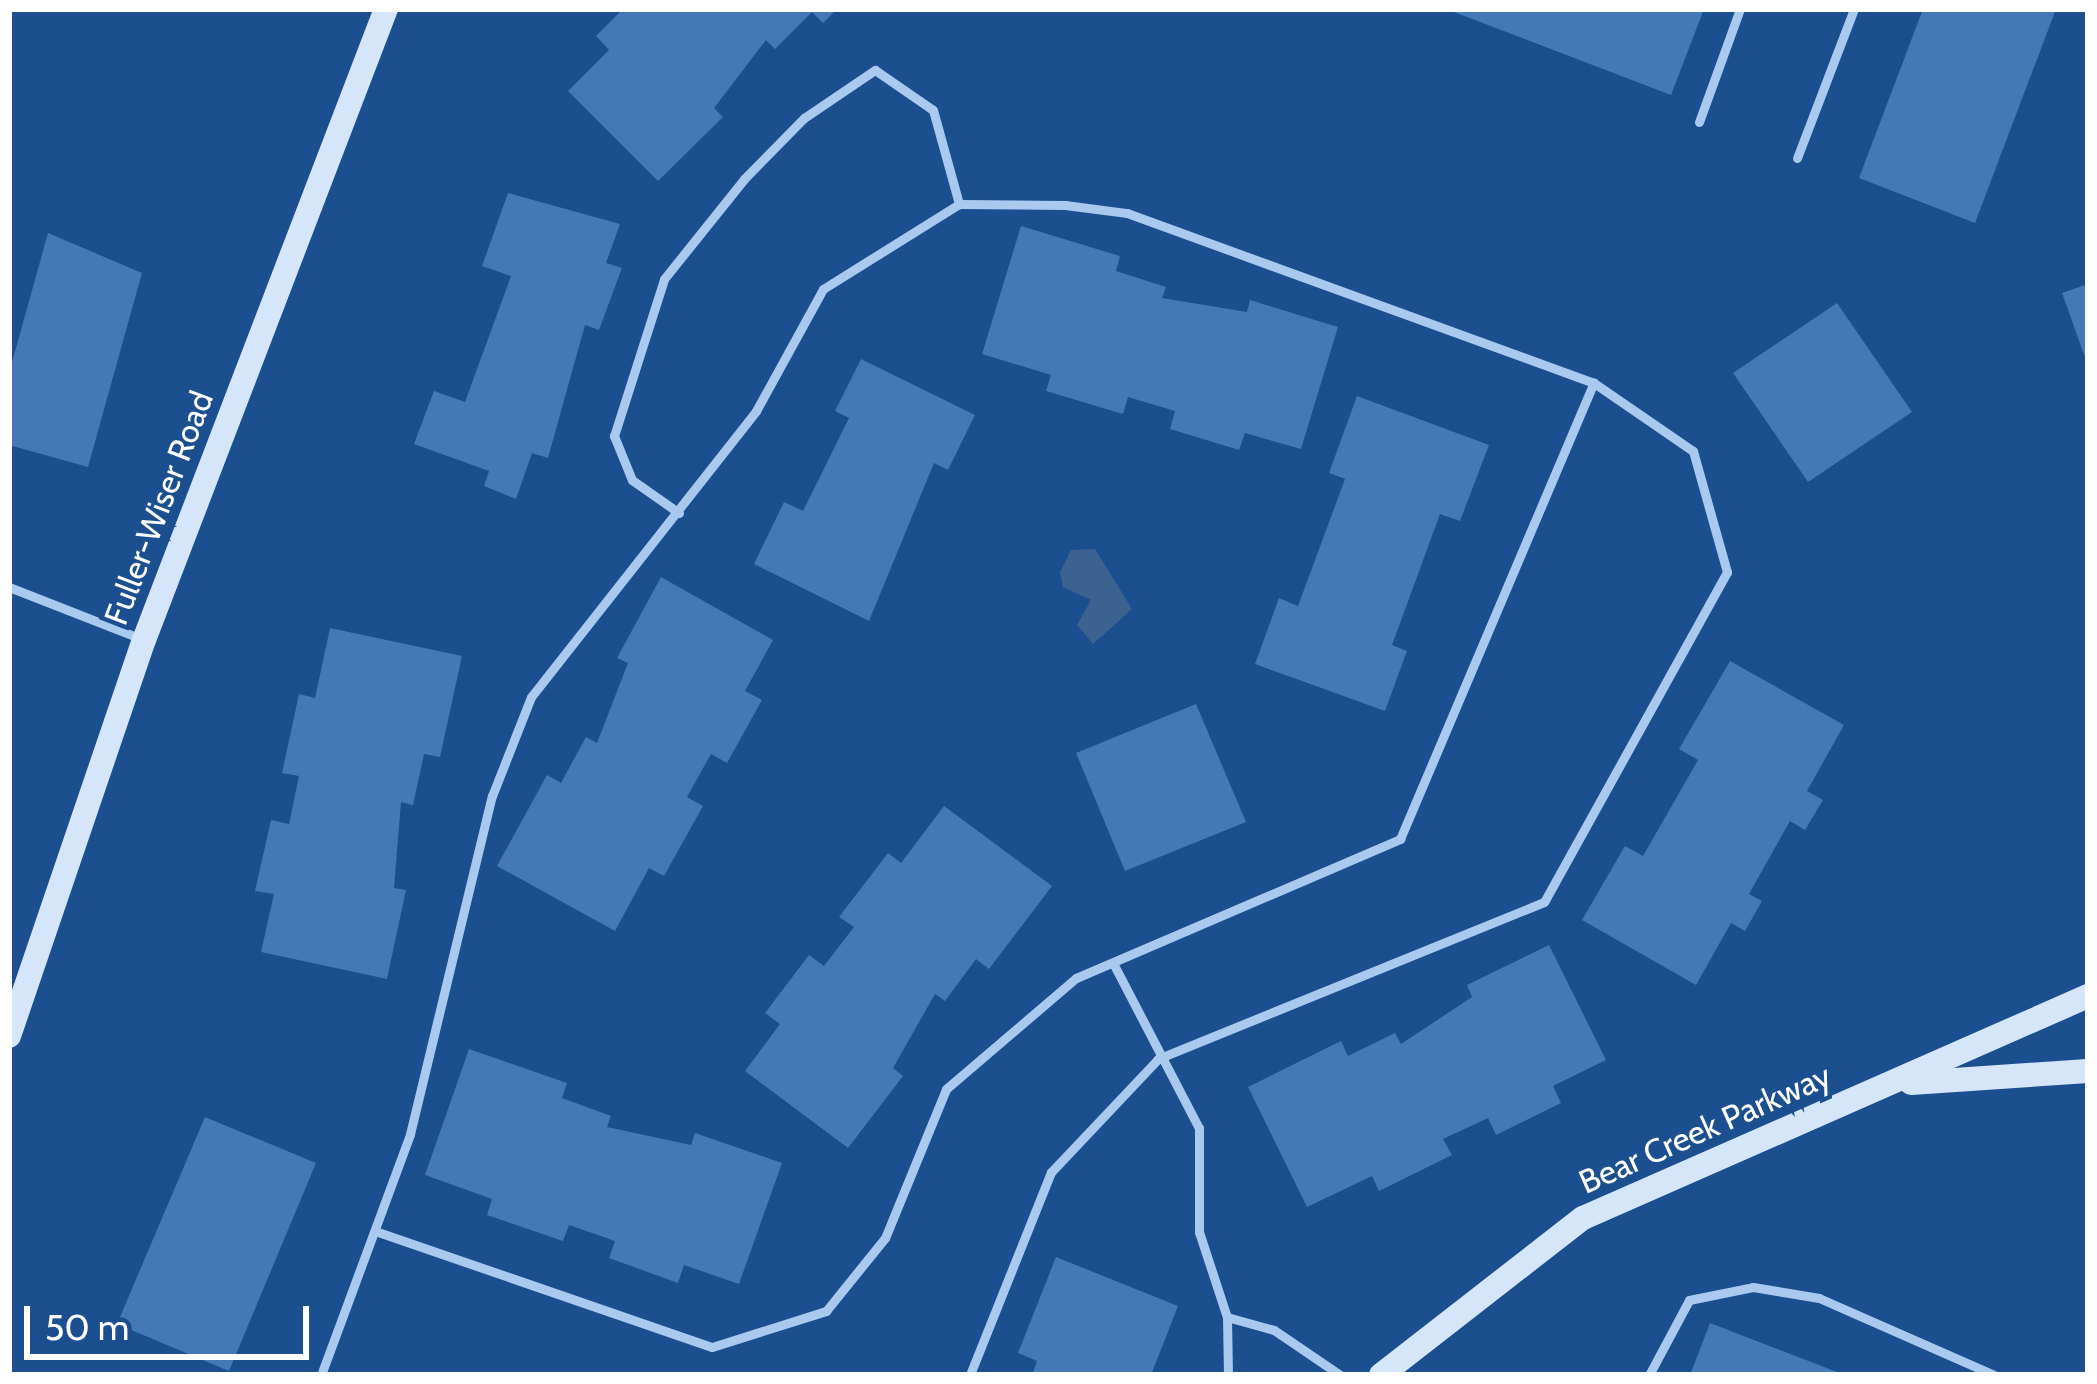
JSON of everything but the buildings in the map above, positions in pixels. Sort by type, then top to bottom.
[{"type":"street","name":"Fuller-Wiser Road","points":[[9,1036],[144,640],[386,9]]},
{"type":"street","name":"Bear Creek Parkway","points":[[1381,1375],[1583,1218],[2088,996]]},
{"type":"street","name":"Bear Creek Parkway","points":[[1890,1084],[2088,1072]]},
{"type":"lane","points":[[1699,122],[1741,9]]},
{"type":"lane","points":[[1797,158],[1854,9]]},
{"type":"lane","points":[[679,514],[632,480],[614,436],[664,279],[744,179],[804,118],[875,70],[933,110],[959,204]]},
{"type":"lane","points":[[321,1375],[375,1231],[492,796],[531,697],[756,411],[823,290],[959,204],[1126,213],[1594,382],[1693,451],[1727,572],[1544,902],[1158,1059],[1051,1172],[970,1375]]},
{"type":"lane","points":[[375,1231],[712,1347],[826,1311],[885,1238],[946,1089],[1076,978],[1400,839],[1594,382]]},
{"type":"lane","points":[[9,586],[144,640]]},
{"type":"lane","points":[[1114,963],[1158,1059],[1198,1128],[1199,1232],[1227,1317],[1228,1375]]},
{"type":"lane","points":[[1649,1375],[1689,1300],[1753,1287],[1819,1298],[1994,1375]]},
{"type":"lane","points":[[1227,1317],[1274,1330],[1340,1375]]},
{"type":"water","points":[[1095,549],[1132,609],[1093,644],[1077,625],[1091,600],[1063,587],[1060,572],[1071,550]]}]
